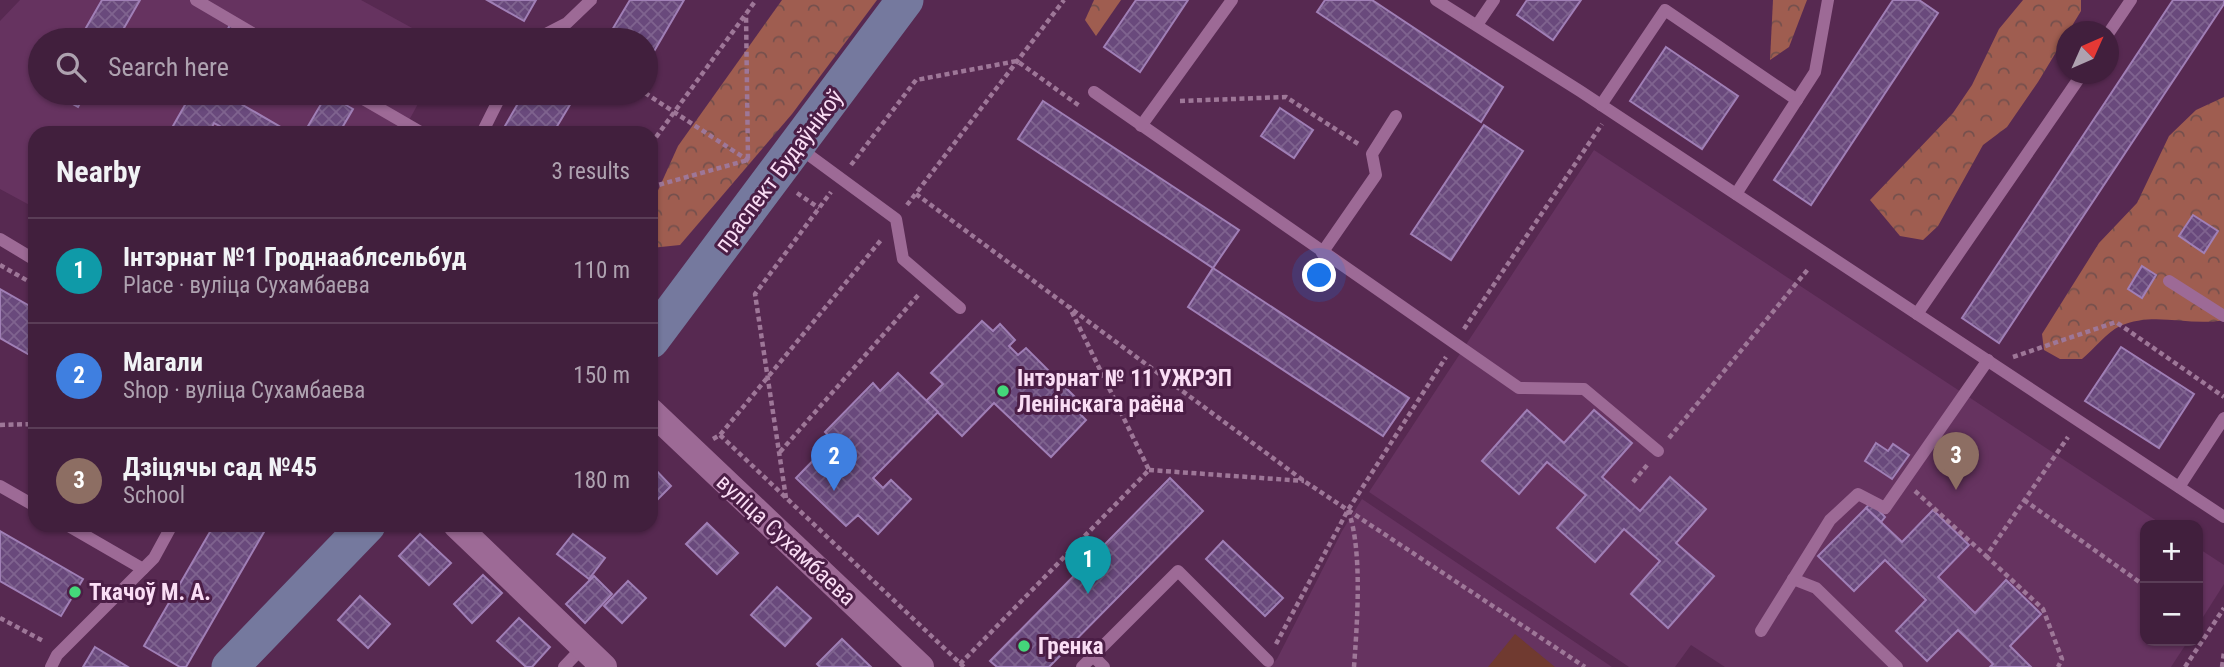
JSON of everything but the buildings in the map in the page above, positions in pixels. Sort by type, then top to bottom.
[{"type":"street","name":"праспект Будаўнікоў","points":[[658,330],[761,169],[797,147],[905,0]]},
{"type":"street","name":"вуліца Сухамбаева","points":[[658,418],[921,667]]},
{"type":"street","points":[[230,667],[360,532]]},
{"type":"street","points":[[463,532],[604,667]]},
{"type":"lane","points":[[196,0],[244,28]]},
{"type":"lane","points":[[557,28],[567,23],[591,0]]},
{"type":"lane","points":[[1141,126],[1232,0]]},
{"type":"lane","points":[[1436,0],[1606,108],[2224,517]]},
{"type":"lane","points":[[1477,25],[1494,0]]},
{"type":"lane","points":[[1736,194],[1815,72],[1828,0]]},
{"type":"lane","points":[[2117,21],[2131,0]]},
{"type":"lane","points":[[1606,108],[1665,10],[1797,100]]},
{"type":"lane","points":[[1917,314],[2074,84]]},
{"type":"lane","points":[[1094,92],[1519,388],[1584,389],[1658,451]]},
{"type":"lane","points":[[374,105],[410,126]]},
{"type":"lane","points":[[486,126],[496,105]]},
{"type":"lane","points":[[1322,253],[1377,175],[1373,154],[1396,116]]},
{"type":"lane","points":[[797,147],[896,219],[903,259],[960,308]]},
{"type":"lane","points":[[0,239],[28,256]]},
{"type":"lane","points":[[2169,281],[2224,316]]},
{"type":"lane","points":[[1761,631],[1830,520],[1858,494],[1885,508],[1988,360]]},
{"type":"lane","points":[[2179,487],[2224,418]]},
{"type":"lane","points":[[0,486],[28,502]]},
{"type":"lane","points":[[79,532],[143,569]]},
{"type":"lane","points":[[51,667],[61,651],[154,558],[168,532]]},
{"type":"lane","points":[[1082,667],[1178,571],[1268,661]]},
{"type":"lane","points":[[1793,579],[1816,588],[1897,667]]},
{"type":"lane","points":[[564,667],[583,647]]},
{"type":"lane","points":[[1093,656],[1104,667]]},
{"type":"path","points":[[658,134],[756,0]]},
{"type":"path","points":[[746,14],[761,169]]},
{"type":"path","points":[[786,498],[755,294],[840,180],[916,80],[1017,61],[1081,107]]},
{"type":"path","points":[[1158,102],[1286,97],[1373,154]]},
{"type":"path","points":[[658,102],[819,208]]},
{"type":"path","points":[[1268,661],[1348,509],[1606,108]]},
{"type":"path","points":[[658,186],[761,169]]},
{"type":"path","points":[[916,194],[1304,481],[1585,667]]},
{"type":"path","points":[[0,265],[28,281]]},
{"type":"path","points":[[1633,482],[1808,268]]},
{"type":"path","points":[[779,452],[930,282]]},
{"type":"path","points":[[1068,306],[1149,470]]},
{"type":"path","points":[[2013,357],[2116,322],[2224,397]]},
{"type":"path","points":[[0,425],[28,425]]},
{"type":"path","points":[[720,435],[962,665],[1149,470]]},
{"type":"path","points":[[1986,556],[2068,437]]},
{"type":"path","points":[[1149,470],[1304,481]]},
{"type":"path","points":[[1904,481],[2043,609],[2062,659],[2058,667]]},
{"type":"path","points":[[2025,500],[2141,583]]},
{"type":"path","points":[[1348,509],[1354,526],[1354,667]]},
{"type":"path","points":[[2185,667],[2224,608]]},
{"type":"path","points":[[0,618],[61,651]]},
{"type":"path","points":[[2222,667],[2224,652]]},
{"type":"shaded area","points":[[20,0],[361,0],[412,28],[28,28],[28,105],[417,105],[406,126],[28,126],[28,204],[0,189],[0,21]]},
{"type":"shaded area","points":[[1594,150],[2155,520],[2140,520],[2140,646],[2185,646],[2171,667],[1725,667],[1691,645],[1675,667],[1629,667],[1369,492]]},
{"type":"shaded area","points":[[1362,499],[1612,667],[1269,667],[1277,659],[1342,531]]},
{"type":"shaded area","points":[[2203,551],[2224,565],[2224,584],[2203,617]]},
{"type":"shaded area","points":[[1515,634],[1555,667],[1488,667]]},
{"type":"green space","points":[[782,0],[877,0],[792,114],[680,245],[658,247],[658,190],[678,146]]},
{"type":"green space","points":[[1094,0],[1121,0],[1096,36],[1085,20]]},
{"type":"green space","points":[[1773,0],[1807,0],[1789,47],[1770,60]]},
{"type":"green space","points":[[2023,0],[2081,0],[2081,11],[2075,21],[2056,21],[2056,52],[2007,127],[1983,145],[1938,226],[1923,240],[1900,236],[1870,200],[1953,113],[1972,85],[1999,29]]},
{"type":"green space","points":[[2224,97],[2224,320],[2198,322],[2159,319],[2133,322],[2115,329],[2082,359],[2060,359],[2044,350],[2042,334],[2099,243],[2137,203],[2169,136],[2196,110]]},
{"type":"place","name":"Інтэрнат № 11 УЖРЭП Ленінскага раёна","points":[[1003,391]]},
{"type":"place","name":"Дзіцячы сад №45","points":[[1956,490]]},
{"type":"place","name":"Магали","points":[[834,491]]},
{"type":"place","name":"Ткачоў М. А.","points":[[75,592]]},
{"type":"place","name":"Інтэрнат №1 Гроднааблсельбуд","points":[[1088,594]]},
{"type":"place","name":"Гренка","points":[[1024,646]]}]
